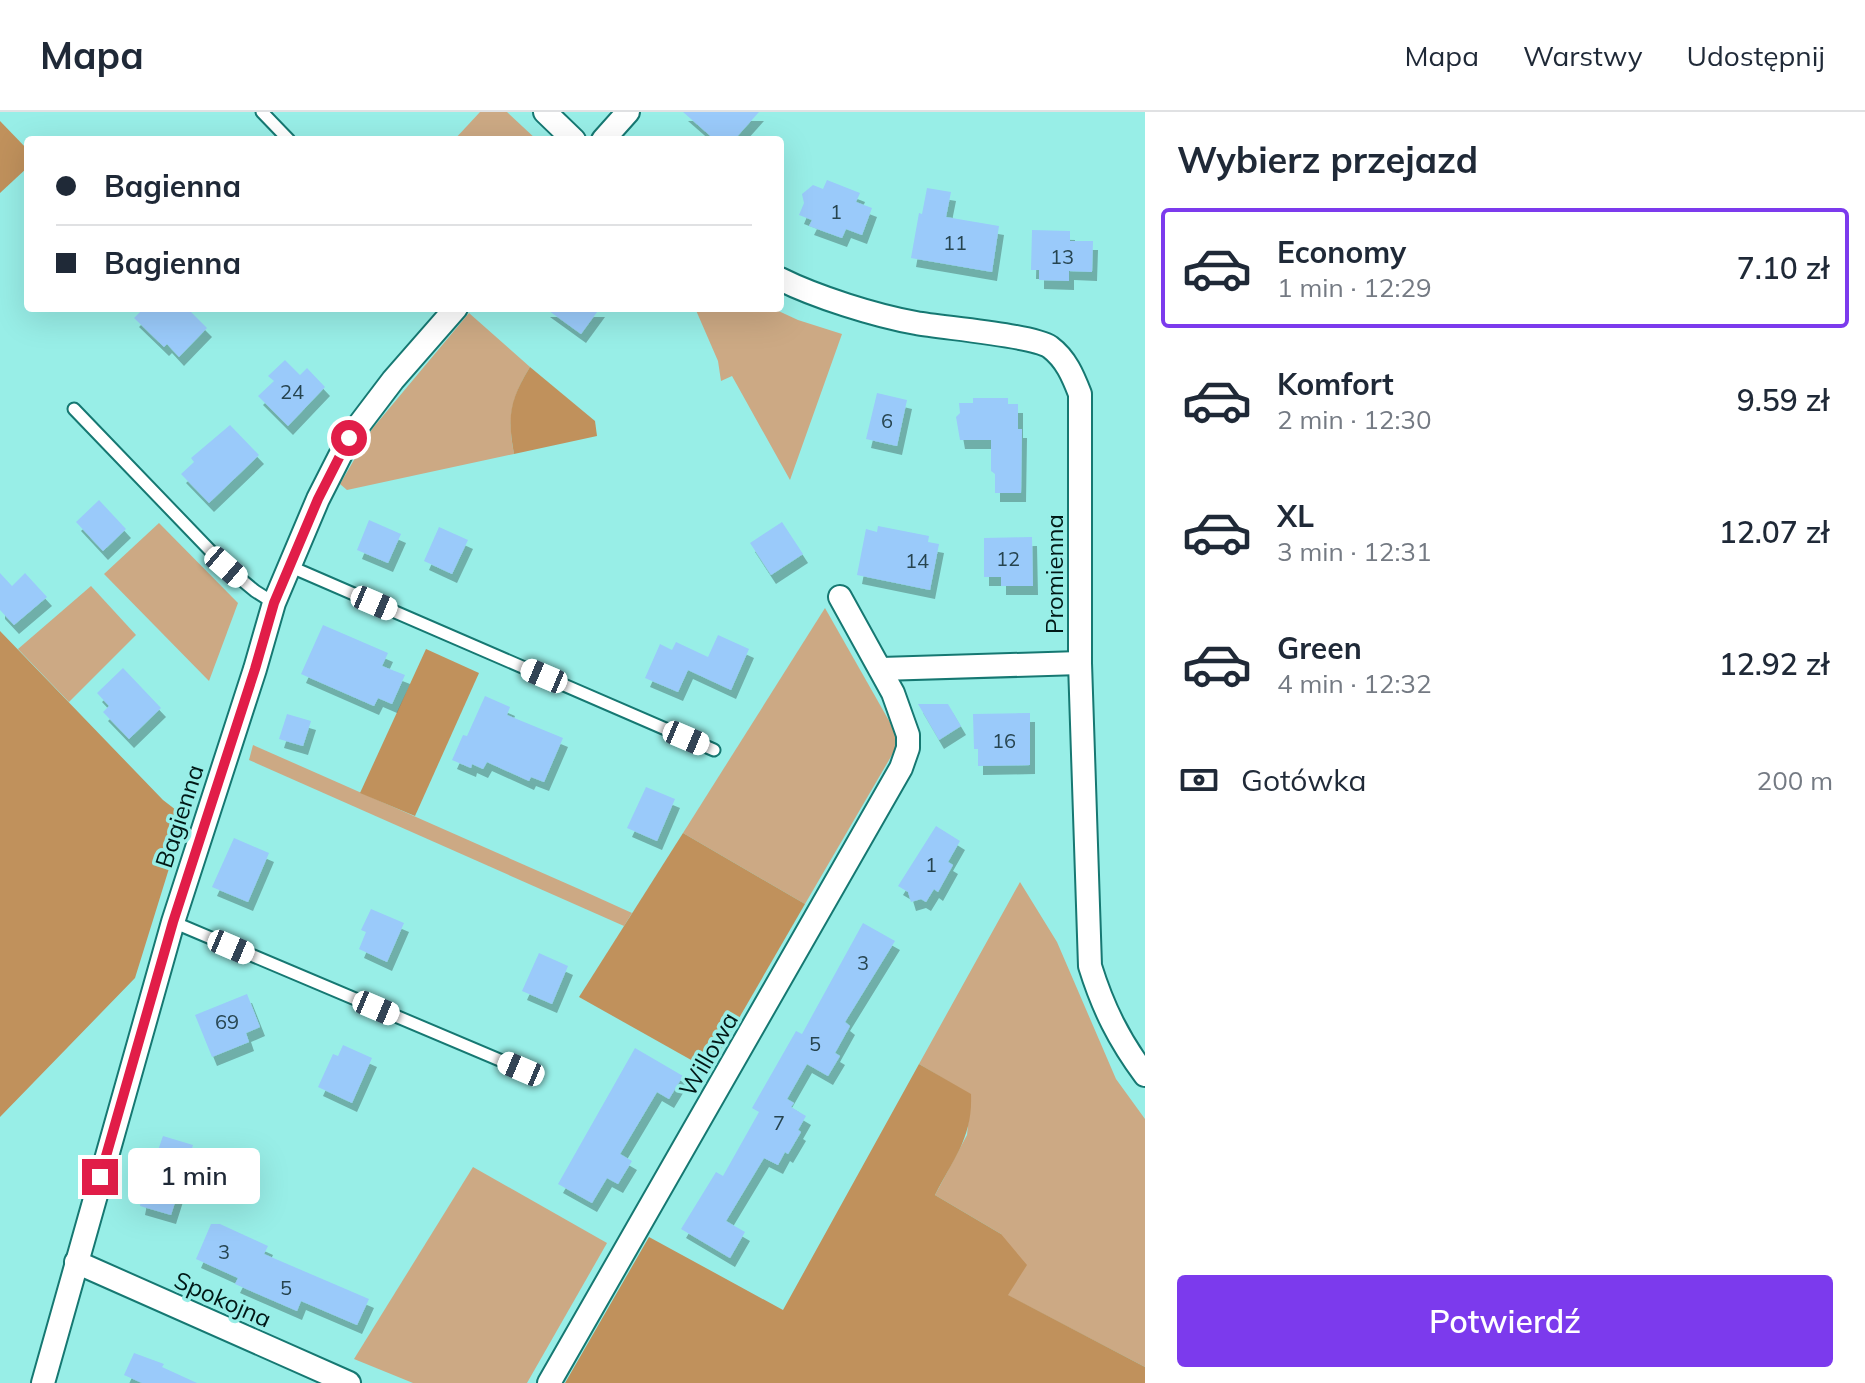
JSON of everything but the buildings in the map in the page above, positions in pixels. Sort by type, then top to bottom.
[{"type":"street","points":[[545,112],[570,136]]},
{"type":"street","points":[[607,136],[628,112]]},
{"type":"street","name":"Promienna","points":[[784,281],[841,302],[913,323],[1024,339],[1049,346],[1065,362],[1080,394],[1080,663],[1090,966],[1099,995],[1120,1041],[1145,1075]]},
{"type":"street","name":"Bagienna","points":[[43,1383],[173,922],[288,566],[349,438],[393,380],[452,312]]},
{"type":"street","points":[[840,597],[881,669],[1080,663]]},
{"type":"street","name":"Willowa","points":[[549,1383],[894,782],[908,748],[908,735],[881,669]]},
{"type":"street","name":"Spokojna","points":[[76,1262],[349,1383]]},
{"type":"lane","points":[[262,112],[285,136]]},
{"type":"lane","points":[[74,409],[226,567],[274,603]]},
{"type":"lane","points":[[288,566],[714,750]]},
{"type":"lane","points":[[173,922],[521,1069]]},
{"type":"shaded area","points":[[480,112],[507,112],[533,136],[458,136]]},
{"type":"shaded area","points":[[0,121],[24,146],[24,171],[0,193]]},
{"type":"shaded area","points":[[697,312],[781,312],[842,334],[790,480],[732,376],[721,381],[718,361]]},
{"type":"shaded area","points":[[469,313],[530,367],[512,409],[514,454],[347,490],[340,484],[372,429]]},
{"type":"shaded area","points":[[530,367],[595,421],[597,436],[514,454],[512,408]]},
{"type":"shaded area","points":[[159,523],[238,603],[209,681],[104,574]]},
{"type":"shaded area","points":[[91,586],[136,635],[69,702],[18,649]]},
{"type":"shaded area","points":[[825,608],[896,733],[896,748],[805,904],[683,833]]},
{"type":"shaded area","points":[[0,631],[163,800],[185,817],[135,978],[0,1117]]},
{"type":"shaded area","points":[[426,649],[479,673],[415,816],[360,793]]},
{"type":"shaded area","points":[[253,745],[632,913],[624,926],[249,760]]},
{"type":"shaded area","points":[[683,833],[805,904],[709,1070],[579,997]]},
{"type":"shaded area","points":[[1020,882],[1057,942],[1116,1079],[1145,1119],[1145,1367],[1007,1295],[1001,1234],[935,1195],[967,1135],[971,1095],[919,1064]]},
{"type":"shaded area","points":[[919,1064],[971,1094],[965,1135],[935,1195],[1001,1234],[1027,1265],[1008,1295],[1145,1367],[1145,1383],[565,1383],[649,1237],[783,1310]]},
{"type":"shaded area","points":[[473,1167],[607,1243],[527,1383],[413,1383],[354,1359]]},
{"type":"route","points":[[100,1177],[173,922],[274,603],[318,499],[349,438]]}]
